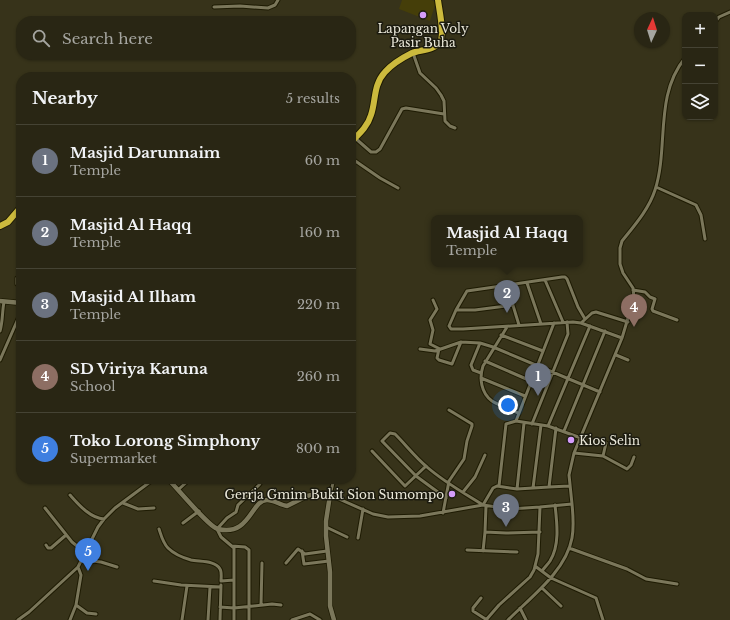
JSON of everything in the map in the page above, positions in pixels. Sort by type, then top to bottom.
[{"type":"highway","points":[[356,137],[370,120],[376,88],[382,76],[397,62],[413,53],[441,42],[442,35],[438,0]]},
{"type":"highway","points":[[0,226],[8,222],[16,213]]},
{"type":"street","points":[[214,7],[240,6],[268,8],[275,5],[278,0]]},
{"type":"street","points":[[718,19],[730,12]]},
{"type":"street","points":[[413,53],[420,73],[436,88],[444,101],[446,123],[455,128]]},
{"type":"street","points":[[508,620],[551,578],[563,560],[573,536],[572,504],[569,486],[570,470],[574,452],[616,355],[628,322],[634,298],[633,290],[623,273],[620,264],[620,248],[622,241],[651,200],[656,187],[663,145],[663,122],[666,96],[674,75],[682,63]]},
{"type":"street","points":[[356,142],[371,152],[376,152],[380,149],[402,109],[406,108],[444,114]]},
{"type":"street","points":[[356,161],[398,188]]},
{"type":"street","points":[[656,187],[696,205],[700,215],[704,239]]},
{"type":"street","points":[[585,319],[566,278],[562,277],[467,291],[450,324],[451,329],[507,327],[565,322],[580,323],[622,338]]},
{"type":"street","points":[[532,424],[568,334],[565,322],[544,280]]},
{"type":"street","points":[[526,283],[541,324]]},
{"type":"street","points":[[506,286],[519,325]]},
{"type":"street","points":[[633,290],[645,292],[650,297],[655,299],[652,309],[653,311],[677,320]]},
{"type":"street","points":[[433,300],[436,312],[430,320],[432,330],[430,344],[440,349]]},
{"type":"street","points":[[0,331],[2,322],[2,301],[16,302]]},
{"type":"street","points":[[456,310],[475,310],[513,305]]},
{"type":"street","points":[[580,323],[592,313],[596,312],[628,322]]},
{"type":"street","points":[[0,360],[16,323]]},
{"type":"street","points":[[516,421],[518,412],[554,323]]},
{"type":"street","points":[[548,426],[590,326]]},
{"type":"street","points":[[507,327],[485,362],[480,378],[482,387],[491,400],[518,412]]},
{"type":"street","points":[[564,431],[605,331]]},
{"type":"street","points":[[501,335],[543,351]]},
{"type":"street","points":[[440,349],[437,358],[452,364],[461,342]]},
{"type":"street","points":[[420,349],[432,351],[461,342],[480,343],[600,392]]},
{"type":"street","points":[[480,343],[471,365],[473,370],[481,373]]},
{"type":"street","points":[[616,355],[628,360]]},
{"type":"street","points":[[485,362],[531,381]]},
{"type":"street","points":[[480,378],[525,396]]},
{"type":"street","points":[[443,513],[448,483],[464,459],[467,441],[472,426],[468,421],[449,410]]},
{"type":"street","points":[[500,486],[506,424],[516,421],[548,426],[581,438]]},
{"type":"street","points":[[517,489],[524,423]]},
{"type":"street","points":[[533,488],[541,425]]},
{"type":"street","points":[[549,488],[556,428]]},
{"type":"street","points":[[446,498],[416,476],[382,441],[390,433],[393,432],[426,466],[448,483],[485,506]]},
{"type":"street","points":[[603,456],[606,443]]},
{"type":"street","points":[[372,451],[404,486],[406,486],[426,466]]},
{"type":"street","points":[[574,452],[603,456],[627,469],[631,465],[634,457]]},
{"type":"street","points":[[463,492],[475,477],[485,455]]},
{"type":"street","points":[[18,620],[29,612],[78,567],[104,519],[147,484]]},
{"type":"street","points":[[174,484],[199,511],[208,523],[216,529],[226,542],[232,546],[245,547],[249,550],[249,620]]},
{"type":"street","points":[[179,489],[184,484]]},
{"type":"street","points":[[216,529],[227,518],[236,512],[238,505],[260,484]]},
{"type":"street","points":[[333,484],[326,527],[329,561],[330,606],[334,620]]},
{"type":"street","points":[[483,551],[485,506],[493,488],[500,486],[517,489],[569,486]]},
{"type":"street","points":[[216,529],[227,530],[237,528],[247,521],[257,506],[263,501],[271,501],[287,506],[307,496],[321,493],[330,495],[364,510],[380,515],[399,517],[420,516],[443,513],[463,508],[485,506],[510,509],[572,504]]},
{"type":"street","points":[[70,495],[90,514],[104,519]]},
{"type":"street","points":[[122,503],[137,509],[154,508]]},
{"type":"street","points":[[542,571],[550,562],[555,549],[557,528],[555,505]]},
{"type":"street","points":[[481,598],[473,608],[473,611],[487,620],[499,605],[530,577],[535,566],[540,532],[540,507]]},
{"type":"street","points":[[45,508],[66,535],[77,546],[86,551]]},
{"type":"street","points":[[358,538],[364,510]]},
{"type":"street","points":[[183,523],[199,511]]},
{"type":"street","points":[[326,527],[347,537]]},
{"type":"street","points":[[158,528],[166,545],[172,551],[187,559],[211,563],[220,568],[220,620]]},
{"type":"street","points":[[485,532],[540,532]]},
{"type":"street","points":[[46,545],[48,548],[51,548],[66,535]]},
{"type":"street","points":[[232,546],[234,552],[234,620]]},
{"type":"street","points":[[569,548],[627,569],[646,579],[677,584]]},
{"type":"street","points":[[286,563],[297,549],[305,554],[327,551]]},
{"type":"street","points":[[467,550],[517,552]]},
{"type":"street","points":[[302,551],[304,564],[329,561]]},
{"type":"street","points":[[83,560],[101,562],[117,567]]},
{"type":"street","points":[[261,605],[262,562]]},
{"type":"street","points":[[535,566],[551,578],[596,598],[603,620]]},
{"type":"street","points":[[70,620],[76,605],[81,575],[78,567]]},
{"type":"street","points":[[221,582],[234,580]]},
{"type":"street","points":[[154,581],[187,586],[221,587]]},
{"type":"street","points":[[182,620],[187,586]]},
{"type":"street","points":[[208,620],[210,586]]},
{"type":"street","points":[[542,588],[561,606]]},
{"type":"street","points":[[220,607],[234,608],[272,604],[281,605]]},
{"type":"street","points":[[76,605],[87,613],[96,614]]},
{"type":"street","points":[[520,608],[526,620]]},
{"type":"street","points":[[292,620],[310,614],[320,620]]},
{"type":"shaded area","name":"Lapangan Voly Pasir Buha","points":[[402,0],[431,0],[436,2],[430,21],[399,9]]},
{"type":"place","name":"Lapangan Voly Pasir Buha","points":[[423,15]]},
{"type":"place","name":"Masjid Al Haqq","points":[[507,313]]},
{"type":"place","name":"SD Viriya Karuna","points":[[634,327]]},
{"type":"place","name":"Masjid Darunnaim","points":[[538,396]]},
{"type":"place","name":"Kios Selin","points":[[571,440]]},
{"type":"place","name":"Gerrja Gmim Bukit Sion Sumompo","points":[[452,494]]},
{"type":"place","name":"Masjid Al Ilham","points":[[506,527]]},
{"type":"place","name":"Toko Lorong Simphony","points":[[88,571]]}]
